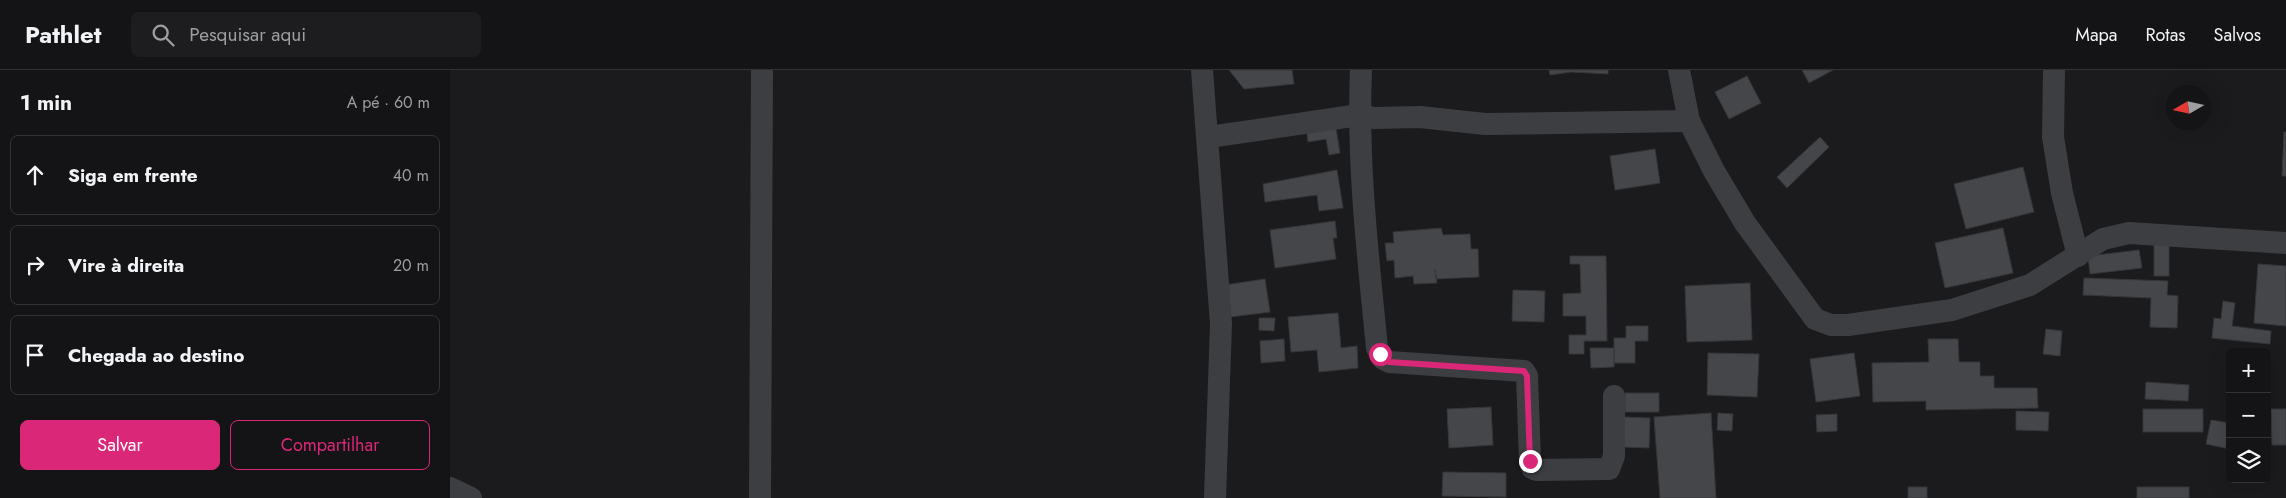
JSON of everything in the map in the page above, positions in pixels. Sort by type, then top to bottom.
[{"type":"street","points":[[760,498],[762,70]]},
{"type":"street","points":[[1202,70],[1209,137],[1221,324],[1215,498]]},
{"type":"street","points":[[1361,70],[1359,115],[1362,197],[1377,348],[1383,359],[1389,362],[1524,371],[1527,376],[1530,461],[1532,468],[1536,470],[1609,469],[1614,456],[1614,396]]},
{"type":"street","points":[[1679,70],[1689,121],[1714,171],[1745,222],[1815,319],[1831,325],[1864,324],[1952,310],[2030,285],[2103,239],[2129,232],[2286,242]]},
{"type":"street","points":[[2054,70],[2053,136],[2062,193],[2078,256]]},
{"type":"street","points":[[1209,137],[1359,115],[1374,118],[1420,117],[1485,124],[1689,121]]},
{"type":"street","points":[[450,488],[471,498]]},
{"type":"building","points":[[1229,70],[1292,70],[1294,84],[1244,89]]},
{"type":"building","points":[[1549,70],[1608,70],[1608,74],[1571,72],[1550,75]]},
{"type":"building","points":[[1802,70],[1833,70],[1809,83]]},
{"type":"building","points":[[1747,76],[1761,103],[1729,119],[1715,92]]},
{"type":"building","points":[[1335,122],[1340,153],[1329,155],[1326,139],[1308,142],[1306,126]]},
{"type":"building","points":[[2284,132],[2286,132],[2286,176],[2282,176]]},
{"type":"building","points":[[1820,137],[1829,147],[1787,188],[1777,177]]},
{"type":"building","points":[[1655,149],[1660,183],[1615,190],[1610,156]]},
{"type":"building","points":[[2023,167],[2034,212],[1966,229],[1954,184]]},
{"type":"building","points":[[1337,170],[1343,208],[1319,211],[1317,195],[1265,202],[1263,184]]},
{"type":"building","points":[[1335,221],[1337,238],[1333,238],[1336,259],[1275,268],[1270,230]]},
{"type":"building","points":[[1441,228],[1443,235],[1470,234],[1471,249],[1478,249],[1479,277],[1436,279],[1437,283],[1414,284],[1413,276],[1395,278],[1394,260],[1387,261],[1385,243],[1394,243],[1393,232]]},
{"type":"building","points":[[2003,228],[2013,273],[1945,288],[1935,243]]},
{"type":"building","points":[[2154,244],[2169,244],[2169,276],[2154,276]]},
{"type":"building","points":[[2139,250],[2142,268],[2090,274],[2088,256]]},
{"type":"building","points":[[1570,256],[1606,256],[1607,341],[1584,341],[1584,354],[1569,354],[1569,335],[1586,335],[1586,316],[1563,316],[1563,294],[1581,293],[1580,264],[1570,264]]},
{"type":"building","points":[[2258,264],[2286,266],[2286,326],[2254,323]]},
{"type":"building","points":[[2084,278],[2168,281],[2167,295],[2178,296],[2177,328],[2150,327],[2151,298],[2083,295]]},
{"type":"building","points":[[1265,279],[1270,312],[1230,317],[1225,285]]},
{"type":"building","points":[[1750,283],[1752,340],[1687,342],[1685,286]]},
{"type":"building","points":[[1513,290],[1545,291],[1544,322],[1512,321]]},
{"type":"building","points":[[2223,301],[2235,303],[2232,326],[2271,331],[2270,344],[2212,338],[2214,318],[2221,319]]},
{"type":"building","points":[[1338,313],[1341,348],[1357,346],[1358,368],[1319,372],[1317,350],[1291,352],[1288,317]]},
{"type":"building","points":[[1259,318],[1275,318],[1274,331],[1259,330]]},
{"type":"building","points":[[1626,326],[1648,326],[1648,341],[1635,341],[1635,363],[1614,363],[1614,338],[1626,338]]},
{"type":"building","points":[[2046,329],[2062,331],[2060,356],[2043,354]]},
{"type":"building","points":[[1284,339],[1285,361],[1261,363],[1260,341]]},
{"type":"building","points":[[1928,339],[1958,339],[1959,362],[1980,362],[1980,376],[1994,376],[1994,388],[2037,388],[2038,408],[1926,410],[1926,401],[1873,402],[1872,363],[1929,362]]},
{"type":"building","points":[[1590,348],[1614,348],[1614,367],[1591,368]]},
{"type":"building","points":[[1708,353],[1759,354],[1757,397],[1707,395]]},
{"type":"building","points":[[1854,353],[1860,396],[1816,402],[1810,359]]},
{"type":"building","points":[[2146,382],[2189,385],[2188,401],[2145,399]]},
{"type":"building","points":[[1625,393],[1659,393],[1659,412],[1625,412]]},
{"type":"building","points":[[1491,407],[1493,445],[1449,448],[1447,409]]},
{"type":"building","points":[[2143,409],[2203,409],[2203,432],[2143,432]]},
{"type":"building","points":[[2271,409],[2286,409],[2286,445],[2272,445]]},
{"type":"building","points":[[2016,411],[2049,412],[2048,431],[2016,430]]},
{"type":"building","points":[[1711,413],[1716,498],[1660,498],[1654,417]]},
{"type":"building","points":[[1718,413],[1733,414],[1732,431],[1717,430]]},
{"type":"building","points":[[1837,414],[1837,431],[1817,432],[1816,415]]},
{"type":"building","points":[[1624,417],[1650,418],[1649,448],[1623,447]]},
{"type":"building","points":[[2211,420],[2226,422],[2226,448],[2206,444]]},
{"type":"building","points":[[1443,472],[1506,473],[1506,497],[1442,496]]},
{"type":"building","points":[[1908,487],[1927,487],[1927,498],[1908,498]]},
{"type":"building","points":[[2137,487],[2189,487],[2189,498],[2137,498]]},
{"type":"route","points":[[1380,354],[1383,359],[1389,362],[1524,371],[1527,376],[1530,461]]}]
